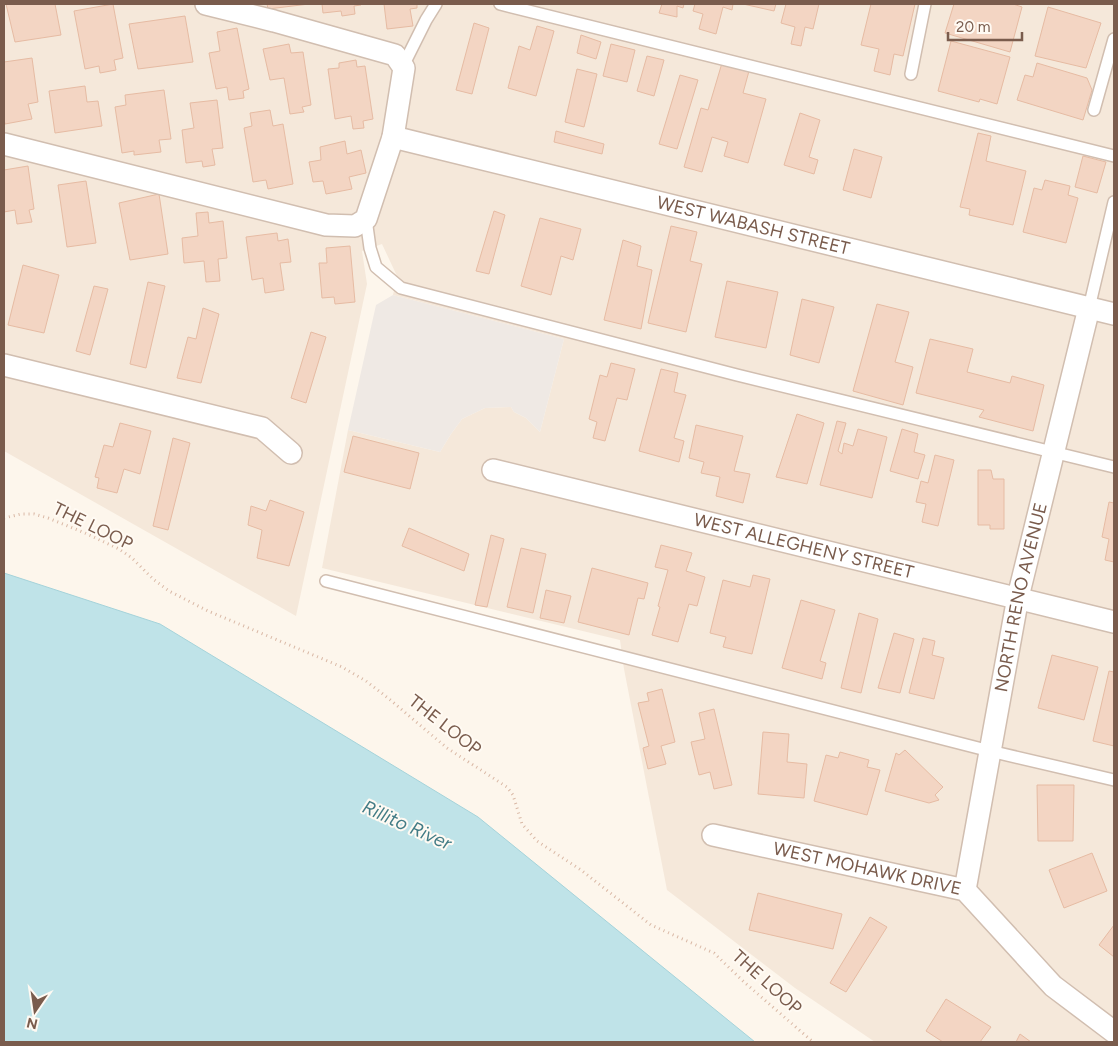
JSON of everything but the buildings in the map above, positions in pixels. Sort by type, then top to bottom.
[{"type":"street","points":[[4,144],[326,225],[355,226],[366,219],[393,137],[404,68],[395,55],[206,4]]},
{"type":"street","name":"WEST WABASH STREET","points":[[393,137],[1114,314]]},
{"type":"street","name":"NORTH RENO AVENUE","points":[[966,890],[1018,597],[1089,308]]},
{"type":"street","points":[[4,365],[262,428],[291,453]]},
{"type":"street","name":"WEST ALLEGHENY STREET","points":[[493,470],[1114,622]]},
{"type":"street","name":"WEST MOHAWK DRIVE","points":[[713,835],[966,890],[1052,986],[1114,1032]]},
{"type":"lane","points":[[403,66],[436,4]]},
{"type":"lane","points":[[500,4],[1114,156]]},
{"type":"lane","points":[[910,74],[925,4]]},
{"type":"lane","points":[[1094,110],[1114,39]]},
{"type":"lane","points":[[1089,308],[1114,202]]},
{"type":"lane","points":[[366,219],[370,248],[376,267],[401,288],[756,380],[1114,468]]},
{"type":"lane","points":[[326,581],[990,751],[1114,780]]},
{"type":"path","name":"THE LOOP","points":[[4,518],[21,514],[34,514],[85,533],[119,549],[132,558],[153,580],[169,591],[208,611],[342,667],[366,681],[447,748],[507,787],[513,795],[522,824],[537,841],[581,870],[651,925],[714,953],[744,982],[813,1042]]},
{"type":"shaded area","points":[[4,4],[1114,4],[1114,1042],[875,1042],[795,988],[667,890],[620,640],[322,568],[348,430],[440,452],[462,419],[485,408],[511,407],[514,412],[526,418],[540,432],[564,339],[393,295],[397,276],[382,244],[362,251],[367,284],[296,616],[4,451]]},
{"type":"shaded area","points":[[393,295],[564,339],[540,432],[526,418],[514,412],[511,407],[485,408],[462,419],[440,452],[348,430],[376,305]]},
{"type":"water","name":"Rillito River","points":[[4,573],[160,624],[478,817],[755,1042],[4,1042]]}]
